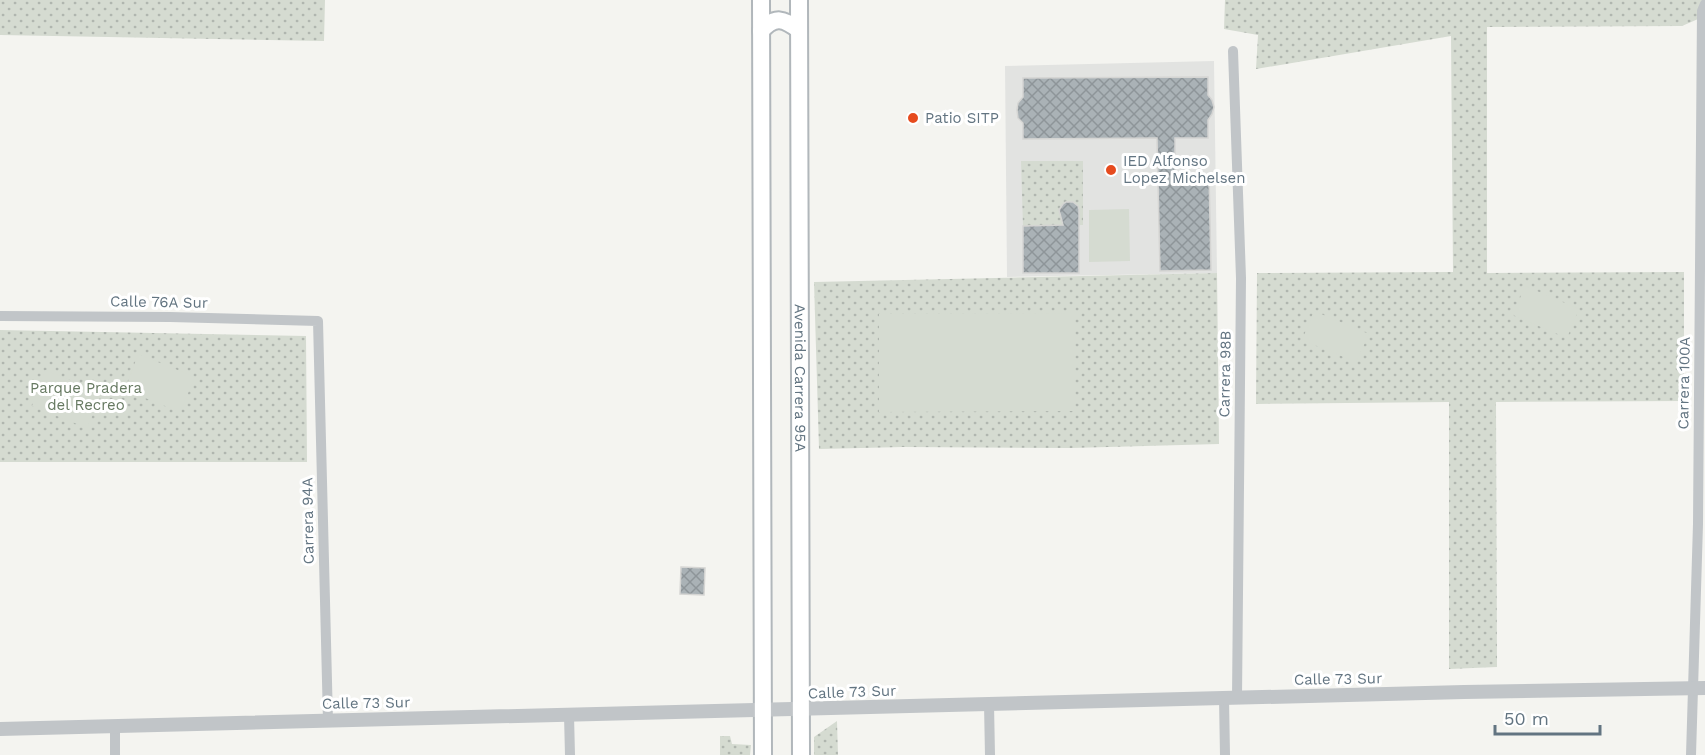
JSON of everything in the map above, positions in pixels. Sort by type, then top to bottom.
[{"type":"main road","points":[[761,0],[763,755]]},
{"type":"main road","name":"Avenida Carrera 95A","points":[[799,0],[801,755]]},
{"type":"main road","points":[[761,31],[768,24],[777,20],[800,30]]},
{"type":"street","name":"Carrera 100A","points":[[1691,755],[1698,688],[1703,8]]},
{"type":"street","name":"Carrera 98B","points":[[1226,755],[1230,698],[1241,278],[1233,51]]},
{"type":"street","name":"Calle 76A Sur","points":[[0,316],[170,316],[318,321]]},
{"type":"street","name":"Carrera 94A","points":[[318,321],[328,721]]},
{"type":"street","name":"Calle 73 Sur","points":[[0,729],[1698,688]]},
{"type":"street","points":[[989,705],[990,755]]},
{"type":"street","points":[[569,715],[570,755]]},
{"type":"street","points":[[115,726],[115,755]]},
{"type":"shaded area","name":"IED Alfonso Lopez Michelsen","points":[[1214,61],[1217,273],[1007,277],[1005,66]]},
{"type":"green space","points":[[0,0],[325,0],[324,41],[0,35]]},
{"type":"green space","points":[[1225,0],[1705,0],[1705,16],[1682,26],[1487,27],[1487,273],[1684,272],[1684,401],[1496,402],[1497,667],[1449,669],[1449,402],[1256,404],[1257,273],[1453,272],[1451,36],[1256,69],[1258,35],[1224,29]]},
{"type":"green space","points":[[1021,161],[1083,161],[1083,225],[1023,226]]},
{"type":"green space","points":[[1129,209],[1130,261],[1089,262],[1089,210]]},
{"type":"green space","points":[[1217,273],[1219,444],[1071,448],[819,449],[814,282]]},
{"type":"green space","points":[[1525,286],[1579,309],[1567,338],[1513,315]]},
{"type":"green space","points":[[1314,311],[1369,334],[1356,362],[1302,340]]},
{"type":"green space","points":[[1075,313],[1075,411],[879,412],[879,314]]},
{"type":"green space","name":"Parque Pradera del Recreo","points":[[0,330],[306,336],[307,462],[0,462]]},
{"type":"green space","points":[[138,354],[195,377],[180,412],[125,390]]},
{"type":"green space","points":[[45,370],[102,393],[87,428],[32,406]]},
{"type":"green space","points":[[837,721],[838,755],[814,755],[814,737]]},
{"type":"green space","points":[[720,736],[730,736],[732,744],[751,745],[750,755],[720,755]]},
{"type":"building","points":[[1208,77],[1208,95],[1214,107],[1208,120],[1208,138],[1175,138],[1175,175],[1209,174],[1211,270],[1160,271],[1157,138],[1023,139],[1023,123],[1018,118],[1017,110],[1018,103],[1023,97],[1023,78]]},
{"type":"building","points":[[1066,202],[1073,202],[1079,209],[1079,273],[1023,273],[1023,226],[1063,225],[1059,210]]},
{"type":"building","points":[[681,567],[705,568],[704,595],[680,594]]},
{"type":"place","name":"Patio SITP","points":[[913,118]]},
{"type":"place","name":"IED Alfonso Lopez Michelsen","points":[[1111,170]]}]
